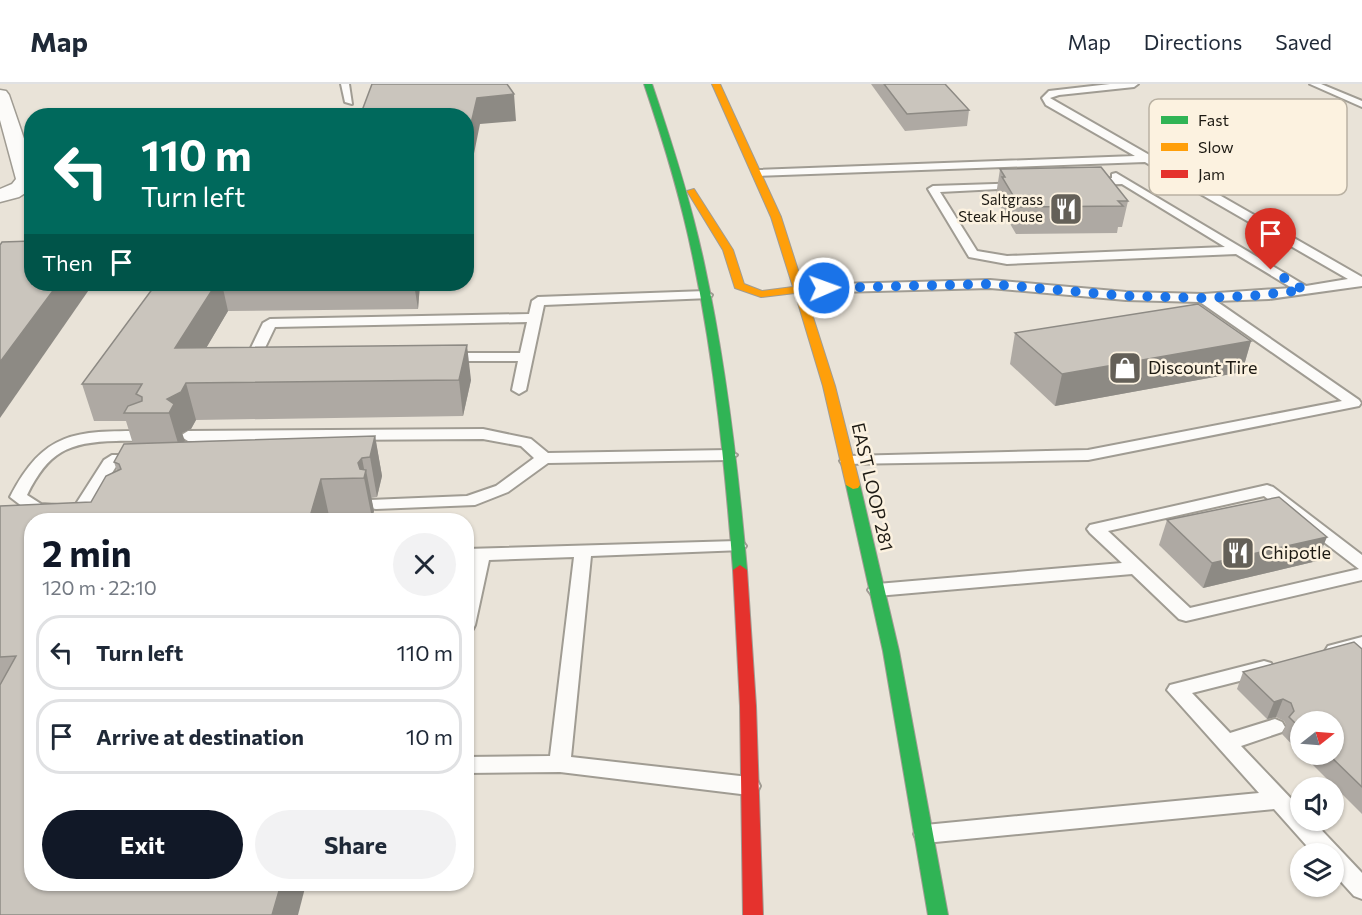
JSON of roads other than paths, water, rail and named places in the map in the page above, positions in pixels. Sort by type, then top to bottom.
[{"type":"highway","points":[[648,84],[679,172],[706,295],[729,455],[746,679],[753,915]]},
{"type":"highway","name":"EAST LOOP 281","points":[[716,85],[758,173],[776,217],[800,289],[848,461],[893,662],[938,915]]},
{"type":"highway","points":[[679,172],[728,250],[739,286],[747,291],[763,294],[800,289]]},
{"type":"street","points":[[0,95],[12,127],[24,172]]},
{"type":"street","points":[[5,194],[21,187],[24,182]]},
{"type":"lane","points":[[345,84],[350,102]]},
{"type":"lane","points":[[1134,84],[1059,92],[1049,94],[1046,98],[1049,104],[1147,159]]},
{"type":"lane","points":[[1314,84],[1362,104]]},
{"type":"lane","points":[[758,173],[1147,159]]},
{"type":"lane","points":[[1092,161],[1304,290]]},
{"type":"lane","points":[[1077,183],[1124,181]]},
{"type":"lane","points":[[1029,185],[933,189],[973,254],[1006,260],[1238,250]]},
{"type":"lane","points":[[1210,195],[1362,281]]},
{"type":"lane","points":[[800,289],[990,284],[1117,296],[1203,298],[1251,296],[1362,281]]},
{"type":"lane","points":[[519,390],[538,301],[706,295]]},
{"type":"lane","points":[[848,461],[1088,455],[1354,403],[1203,298]]},
{"type":"lane","points":[[278,356],[254,356],[270,323],[534,318]]},
{"type":"lane","points":[[430,357],[525,357]]},
{"type":"lane","points":[[188,436],[483,434],[526,442],[544,458]]},
{"type":"lane","points":[[102,509],[37,509],[18,497],[27,475],[48,452],[70,440],[99,435],[144,436]]},
{"type":"lane","points":[[213,450],[243,435]]},
{"type":"lane","points":[[375,504],[469,501],[502,489],[544,458],[729,455]]},
{"type":"lane","points":[[80,510],[112,460],[158,460]]},
{"type":"lane","points":[[1362,564],[1267,490],[1096,530],[1186,615],[1362,574]]},
{"type":"lane","points":[[474,555],[737,546]]},
{"type":"lane","points":[[560,764],[583,551]]},
{"type":"lane","points":[[877,590],[1135,568]]},
{"type":"lane","points":[[1316,656],[1362,644]]},
{"type":"lane","points":[[1281,664],[1177,690],[1319,843]]},
{"type":"lane","points":[[1226,743],[1275,727]]},
{"type":"lane","points":[[474,765],[560,764],[749,786]]},
{"type":"lane","points":[[925,834],[1279,800]]},
{"type":"lane","points":[[1344,869],[1362,889]]},
{"type":"place","name":"Saltgrass Steak House","points":[[1066,209]]},
{"type":"place","name":"Discount Tire","points":[[1125,368]]},
{"type":"place","name":"Chipotle","points":[[1238,553]]}]
